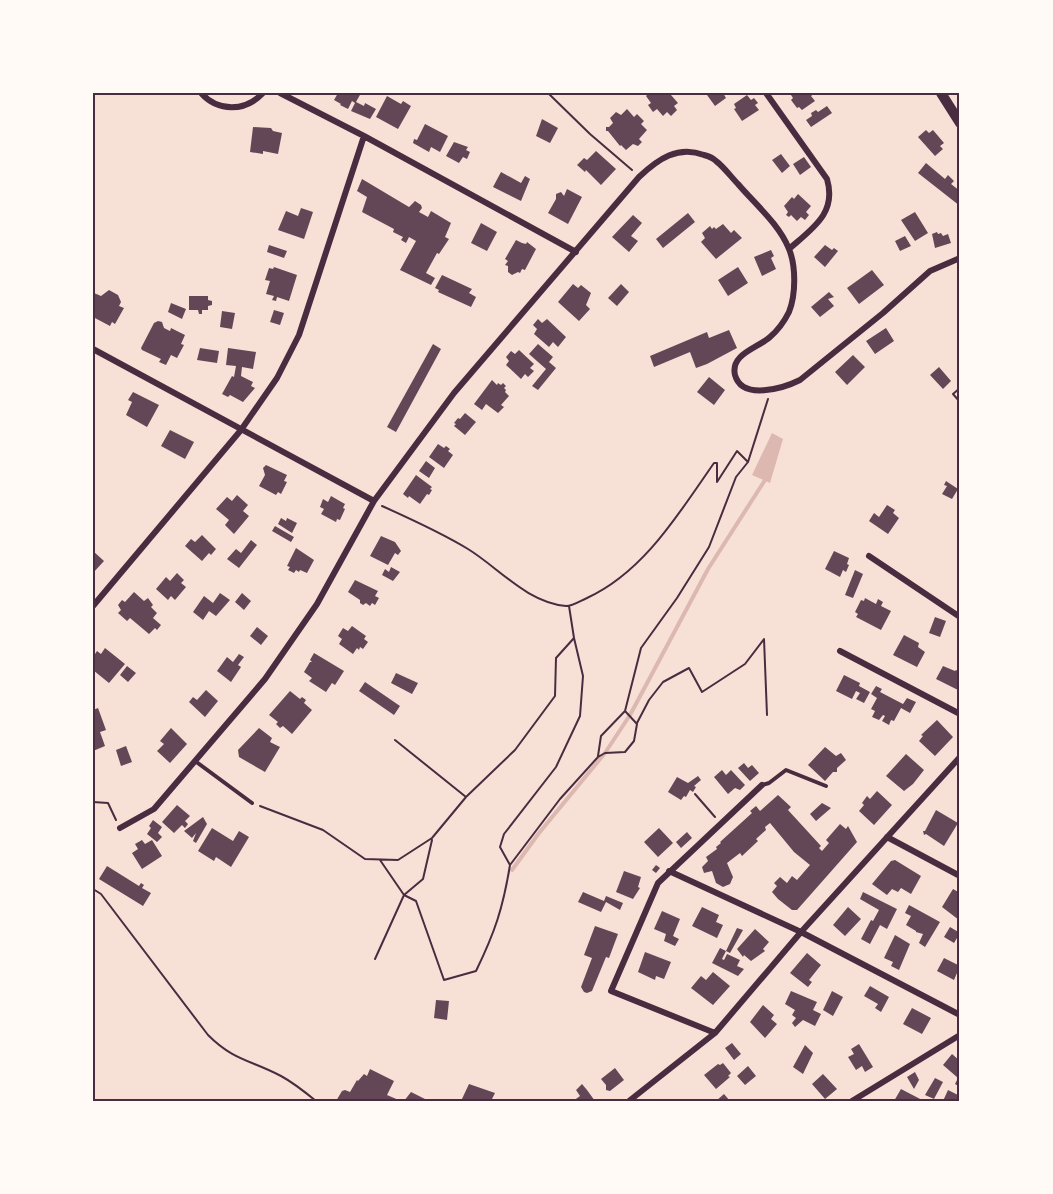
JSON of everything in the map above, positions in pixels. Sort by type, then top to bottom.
[{"type":"main road","points":[[941,93],[960,123]]},
{"type":"street","points":[[201,93],[215,104],[235,108],[248,104],[263,93]]},
{"type":"street","points":[[280,93],[364,136],[576,252]]},
{"type":"street","points":[[766,93],[827,179],[829,186],[831,201],[827,211],[789,249]]},
{"type":"street","points":[[93,606],[241,430],[277,378],[299,335],[364,136]]},
{"type":"street","points":[[120,828],[154,809],[265,679],[317,604],[374,501],[454,393],[639,177],[655,162],[675,152],[695,151],[715,159],[763,213],[789,249],[794,282],[793,298],[788,314],[769,338],[741,356],[735,367],[735,375],[744,387],[758,391],[770,391],[789,386],[800,380],[883,313],[930,271],[960,258]]},
{"type":"street","points":[[93,349],[374,501]]},
{"type":"street","points":[[869,556],[960,617]]},
{"type":"street","points":[[840,651],[960,714]]},
{"type":"street","points":[[629,1101],[714,1033],[960,757]]},
{"type":"street","points":[[714,1033],[611,991],[658,883],[762,785]]},
{"type":"street","points":[[887,837],[960,876]]},
{"type":"street","points":[[669,871],[801,933],[960,1015]]},
{"type":"street","points":[[852,1101],[960,1035]]},
{"type":"lane","points":[[195,761],[252,803]]},
{"type":"lane","points":[[762,785],[769,783],[786,770],[826,786]]},
{"type":"path","points":[[548,93],[639,177]]},
{"type":"path","points":[[960,388],[953,394],[960,402]]},
{"type":"path","points":[[598,756],[601,736],[625,711],[641,648],[709,548],[736,477],[748,462],[770,391]]},
{"type":"path","points":[[374,501],[469,549],[522,590],[554,604],[569,606],[605,590],[639,563],[715,463],[717,482],[736,452],[748,462]]},
{"type":"path","points":[[510,865],[501,847],[504,834],[556,767],[580,716],[583,676],[569,606]]},
{"type":"path","points":[[252,803],[323,830],[364,859],[398,860],[432,838],[466,797],[514,750],[555,696],[556,658],[574,638]]},
{"type":"path","points":[[380,860],[404,895],[416,901],[444,980],[476,970],[496,929],[505,897],[510,865],[560,799],[598,756],[605,753],[625,752],[634,741],[637,724],[649,700],[663,682],[689,668],[702,692],[745,664],[764,639],[767,715]]},
{"type":"path","points":[[625,711],[637,724]]},
{"type":"path","points":[[395,740],[466,797]]},
{"type":"path","points":[[695,794],[721,824]]},
{"type":"path","points":[[93,802],[108,803],[120,828]]},
{"type":"path","points":[[375,959],[404,895],[423,879],[432,838]]},
{"type":"path","points":[[93,888],[100,894],[208,1035],[223,1050],[239,1059],[280,1075],[316,1101]]},
{"type":"shaded area","points":[[772,433],[783,439],[770,483],[752,475]]},
{"type":"building","points":[[338,93],[361,93],[356,102],[364,106],[365,103],[376,109],[370,119],[351,111],[355,103],[352,101],[348,109],[340,105],[334,100]]},
{"type":"building","points":[[649,93],[674,93],[671,95],[678,103],[674,106],[677,110],[671,116],[667,112],[663,116],[657,109],[653,112],[646,96]]},
{"type":"building","points":[[723,93],[726,98],[715,106],[707,95]]},
{"type":"building","points":[[793,93],[815,93],[811,96],[815,101],[802,110],[797,108],[791,100]]},
{"type":"building","points":[[747,95],[758,103],[755,105],[759,110],[742,121],[734,109],[736,108],[734,104]]},
{"type":"building","points":[[387,96],[401,104],[403,101],[411,106],[398,129],[376,117]]},
{"type":"building","points":[[827,106],[832,113],[811,127],[806,120],[812,116],[811,113],[816,110],[818,112]]},
{"type":"building","points":[[627,109],[634,117],[637,114],[644,121],[641,124],[647,130],[639,139],[642,142],[638,146],[633,144],[626,150],[606,131],[606,127],[613,123],[610,118],[616,112],[621,115]]},
{"type":"building","points":[[542,119],[558,128],[550,143],[536,136]]},
{"type":"building","points":[[425,124],[448,136],[440,152],[431,147],[429,152],[413,143]]},
{"type":"building","points":[[253,127],[271,128],[273,131],[282,133],[278,154],[263,151],[263,154],[250,152]]},
{"type":"building","points":[[926,130],[929,133],[933,130],[944,143],[940,146],[943,149],[935,156],[918,137]]},
{"type":"building","points":[[454,142],[468,147],[466,150],[470,152],[467,159],[463,157],[459,163],[446,156]]},
{"type":"building","points":[[596,151],[616,169],[601,185],[586,170],[585,172],[577,165],[584,158],[587,160]]},
{"type":"building","points":[[781,154],[790,166],[782,173],[772,160]]},
{"type":"building","points":[[804,157],[811,167],[800,175],[793,164]]},
{"type":"building","points":[[926,163],[945,179],[948,175],[954,181],[951,184],[960,191],[960,206],[918,173]]},
{"type":"building","points":[[501,172],[521,183],[525,176],[530,179],[521,201],[493,187]]},
{"type":"building","points":[[362,179],[409,207],[415,201],[421,205],[419,212],[428,217],[431,211],[451,223],[445,237],[449,239],[439,254],[437,253],[426,273],[435,278],[431,285],[400,270],[416,241],[409,237],[406,243],[401,240],[403,237],[393,232],[394,229],[362,212],[367,197],[357,191]]},
{"type":"building","points":[[567,189],[582,197],[568,224],[548,213],[556,199],[556,194],[561,192],[564,196]]},
{"type":"building","points":[[798,194],[811,206],[806,212],[809,215],[805,220],[801,217],[797,221],[791,215],[789,217],[786,215],[788,212],[784,206]]},
{"type":"building","points":[[301,208],[313,212],[304,239],[278,230],[286,211],[298,216]]},
{"type":"building","points":[[915,212],[928,233],[915,241],[901,220]]},
{"type":"building","points":[[688,213],[695,222],[663,248],[656,239]]},
{"type":"building","points":[[633,215],[642,223],[631,236],[638,241],[629,252],[612,237]]},
{"type":"building","points":[[481,223],[497,232],[487,251],[471,243]]},
{"type":"building","points":[[723,224],[731,233],[734,230],[742,238],[716,259],[701,242],[705,238],[702,233],[710,226],[716,229]]},
{"type":"building","points":[[937,232],[943,236],[948,234],[951,243],[935,248],[932,234]]},
{"type":"building","points":[[905,236],[911,246],[900,251],[895,241]]},
{"type":"building","points":[[516,240],[526,244],[527,242],[536,249],[525,270],[522,269],[520,273],[512,275],[508,272],[508,266],[505,265],[508,261],[505,259]]},
{"type":"building","points":[[269,245],[287,251],[284,258],[267,252]]},
{"type":"building","points":[[825,245],[838,251],[825,267],[814,257]]},
{"type":"building","points":[[771,250],[774,256],[771,258],[776,269],[762,276],[754,257]]},
{"type":"building","points":[[274,267],[297,275],[289,301],[277,297],[276,301],[272,300],[274,296],[266,294],[270,281],[265,280],[269,268]]},
{"type":"building","points":[[738,267],[748,283],[728,296],[718,280]]},
{"type":"building","points":[[872,270],[884,285],[859,304],[847,288]]},
{"type":"building","points":[[442,275],[472,289],[469,293],[476,297],[471,307],[438,292],[439,290],[435,288]]},
{"type":"building","points":[[573,284],[578,288],[581,285],[591,293],[586,305],[590,309],[579,321],[558,302]]},
{"type":"building","points":[[621,284],[629,292],[617,306],[608,298]]},
{"type":"building","points":[[109,290],[118,295],[121,302],[119,306],[124,308],[115,324],[112,322],[110,326],[93,317],[94,293],[101,296]]},
{"type":"building","points":[[829,292],[834,297],[828,299],[834,306],[820,317],[811,307]]},
{"type":"building","points":[[189,296],[208,296],[212,305],[208,306],[208,310],[202,310],[202,314],[199,314],[198,310],[189,310]]},
{"type":"building","points":[[171,303],[186,309],[182,319],[168,312]]},
{"type":"building","points":[[274,310],[284,313],[280,325],[270,322]]},
{"type":"building","points":[[222,311],[235,313],[232,329],[220,327]]},
{"type":"building","points":[[538,319],[542,323],[547,319],[566,337],[558,347],[553,342],[549,347],[534,334],[537,329],[533,325]]},
{"type":"building","points":[[162,322],[164,328],[170,331],[171,328],[185,335],[181,344],[184,345],[177,358],[171,355],[166,365],[159,362],[161,359],[141,348],[154,323]]},
{"type":"building","points":[[886,328],[894,341],[875,354],[866,341]]},
{"type":"building","points":[[729,330],[737,348],[707,364],[696,368],[690,352],[654,367],[650,356],[707,332],[709,338]]},
{"type":"building","points":[[433,344],[441,349],[396,432],[387,427]]},
{"type":"building","points":[[538,344],[553,357],[549,362],[556,368],[538,390],[532,386],[546,369],[529,354]]},
{"type":"building","points":[[200,348],[219,351],[217,363],[197,360]]},
{"type":"building","points":[[228,348],[256,352],[253,369],[242,367],[241,376],[253,382],[251,386],[255,388],[243,402],[230,395],[228,397],[222,394],[232,376],[234,377],[236,366],[226,365]]},
{"type":"building","points":[[519,350],[534,364],[530,368],[534,371],[528,377],[525,374],[521,379],[506,365],[509,361],[506,357],[511,351],[515,354]]},
{"type":"building","points":[[853,355],[865,367],[847,385],[835,372]]},
{"type":"building","points":[[939,367],[951,381],[943,389],[930,375]]},
{"type":"building","points":[[709,377],[725,390],[714,405],[697,392]]},
{"type":"building","points":[[492,380],[497,385],[503,383],[506,386],[505,392],[509,396],[501,405],[504,407],[498,413],[486,404],[482,410],[474,404]]},
{"type":"building","points":[[133,392],[159,405],[147,427],[126,415],[132,402],[128,400]]},
{"type":"building","points":[[465,413],[476,422],[465,435],[454,426],[456,424],[454,423]]},
{"type":"building","points":[[170,430],[194,442],[185,459],[161,446]]},
{"type":"building","points":[[438,444],[444,448],[446,446],[453,455],[444,468],[429,457]]},
{"type":"building","points":[[426,461],[435,468],[429,478],[419,471]]},
{"type":"building","points":[[266,465],[287,475],[284,481],[287,482],[281,494],[278,492],[276,495],[259,486],[265,475],[263,468]]},
{"type":"building","points":[[416,475],[432,487],[429,495],[427,494],[420,504],[403,494]]},
{"type":"building","points":[[946,481],[958,489],[952,499],[942,494],[947,486],[944,485]]},
{"type":"building","points":[[237,495],[248,505],[243,511],[249,516],[234,534],[225,525],[229,520],[216,509],[227,497],[232,501]]},
{"type":"building","points":[[331,496],[345,504],[340,520],[337,519],[336,522],[321,514],[324,509],[320,507],[323,499],[328,502]]},
{"type":"building","points":[[887,505],[895,510],[893,513],[899,518],[888,534],[869,521],[874,513],[879,517]]},
{"type":"building","points":[[281,518],[297,523],[292,533],[278,524]]},
{"type":"building","points":[[275,526],[294,537],[291,542],[272,531]]},
{"type":"building","points":[[202,535],[216,549],[202,561],[185,546],[191,539],[195,542]]},
{"type":"building","points":[[381,536],[395,542],[401,551],[398,555],[395,553],[388,565],[370,556]]},
{"type":"building","points":[[251,540],[257,545],[239,568],[227,559],[236,549],[241,553]]},
{"type":"building","points":[[296,548],[314,560],[307,573],[296,570],[294,573],[288,570],[290,567],[287,566]]},
{"type":"building","points":[[93,551],[104,561],[93,573]]},
{"type":"building","points":[[834,551],[849,558],[846,572],[843,570],[840,577],[825,569]]},
{"type":"building","points":[[391,567],[400,572],[393,581],[382,575],[385,569],[389,572]]},
{"type":"building","points":[[855,570],[863,574],[853,598],[845,595]]},
{"type":"building","points":[[177,573],[184,580],[181,583],[186,587],[175,600],[171,596],[168,600],[156,589],[166,577],[170,581]]},
{"type":"building","points":[[355,580],[378,591],[375,596],[379,598],[375,605],[372,603],[370,606],[366,603],[363,605],[360,600],[348,592]]},
{"type":"building","points":[[134,592],[144,601],[148,598],[153,605],[151,607],[157,613],[153,618],[161,625],[149,634],[130,618],[127,621],[118,613],[121,610],[118,605],[122,600],[125,602]]},
{"type":"building","points":[[220,593],[230,600],[216,616],[209,611],[203,620],[193,612],[204,596],[213,603]]},
{"type":"building","points":[[242,593],[251,601],[244,610],[235,602]]},
{"type":"building","points":[[865,598],[876,604],[878,599],[883,602],[881,606],[891,611],[881,630],[856,617],[858,614],[855,612],[861,600],[864,601]]},
{"type":"building","points":[[935,617],[946,621],[940,637],[929,633]]},
{"type":"building","points":[[352,626],[366,636],[364,639],[368,642],[363,649],[357,648],[353,654],[339,644],[342,639],[338,636],[343,628],[348,631]]},
{"type":"building","points":[[257,627],[268,636],[261,645],[250,636]]},
{"type":"building","points":[[904,635],[919,643],[918,647],[925,652],[917,667],[893,655]]},
{"type":"building","points":[[105,648],[125,664],[109,683],[93,670],[93,657],[97,651],[101,654]]},
{"type":"building","points":[[314,653],[344,671],[335,685],[332,683],[326,692],[309,681],[312,678],[304,672],[312,662],[310,660]]},
{"type":"building","points":[[239,654],[244,657],[238,665],[241,667],[231,682],[217,671],[227,657],[233,662]]},
{"type":"building","points":[[127,666],[136,673],[128,682],[120,675]]},
{"type":"building","points":[[943,666],[960,672],[960,691],[936,679]]},
{"type":"building","points":[[396,673],[418,683],[412,694],[391,683]]},
{"type":"building","points":[[844,675],[860,683],[859,686],[870,692],[864,703],[856,699],[860,693],[856,691],[852,699],[836,691]]},
{"type":"building","points":[[365,682],[400,706],[394,715],[359,691]]},
{"type":"building","points":[[876,686],[882,689],[880,692],[903,704],[907,698],[916,702],[910,713],[901,708],[889,725],[882,721],[885,716],[883,715],[879,720],[872,717],[875,711],[871,709],[877,698],[871,694]]},
{"type":"building","points":[[206,690],[218,701],[205,717],[189,702],[193,697],[197,700]]},
{"type":"building","points":[[290,691],[300,699],[302,697],[306,700],[304,703],[312,710],[292,734],[283,726],[280,728],[276,724],[278,722],[269,715]]},
{"type":"building","points":[[98,708],[106,730],[100,732],[105,746],[93,751],[93,710]]},
{"type":"building","points":[[937,720],[953,737],[935,756],[919,741],[923,736],[921,735]]},
{"type":"building","points":[[171,728],[187,744],[170,763],[157,751],[164,744],[160,741]]},
{"type":"building","points":[[259,728],[272,738],[270,742],[280,747],[265,772],[239,757],[238,750]]},
{"type":"building","points":[[126,746],[132,762],[121,766],[116,750]]},
{"type":"building","points":[[825,747],[836,756],[841,753],[846,760],[837,768],[837,772],[833,772],[825,781],[808,765]]},
{"type":"building","points":[[906,754],[924,770],[904,791],[886,776]]},
{"type":"building","points":[[744,763],[748,768],[752,765],[759,773],[750,781],[738,768]]},
{"type":"building","points":[[722,770],[726,775],[731,770],[745,785],[740,790],[735,788],[728,794],[714,777]]},
{"type":"building","points":[[698,776],[701,780],[694,786],[696,787],[693,792],[690,790],[681,800],[668,792],[677,777],[688,783]]},
{"type":"building","points":[[877,791],[892,805],[874,825],[859,811],[867,796],[870,799]]},
{"type":"building","points":[[778,795],[791,807],[788,810],[821,846],[819,848],[822,851],[829,843],[826,840],[840,824],[846,829],[848,826],[857,842],[797,910],[792,910],[772,892],[777,886],[774,883],[780,877],[787,883],[792,876],[797,880],[810,865],[794,852],[770,823],[756,839],[758,841],[742,856],[740,853],[727,863],[733,877],[730,884],[723,887],[716,883],[712,871],[704,873],[702,867],[708,861],[706,857],[717,849],[720,842],[752,813],[750,811],[756,806],[760,811]]},
{"type":"building","points":[[822,803],[831,808],[816,821],[810,814]]},
{"type":"building","points":[[177,805],[190,816],[185,821],[188,824],[185,828],[182,825],[174,833],[162,822]]},
{"type":"building","points":[[936,810],[958,823],[944,846],[926,834],[924,835],[923,831]]},
{"type":"building","points":[[203,817],[207,824],[196,843],[193,841],[196,833],[192,838],[184,831]]},
{"type":"building","points":[[153,820],[162,827],[158,833],[162,837],[157,842],[147,834]]},
{"type":"building","points":[[212,828],[233,841],[239,831],[249,837],[231,867],[216,857],[214,861],[198,851]]},
{"type":"building","points":[[659,828],[673,843],[658,857],[644,842]]},
{"type":"building","points":[[687,832],[692,838],[681,848],[676,842]]},
{"type":"building","points":[[142,840],[145,844],[152,840],[162,856],[142,869],[132,853],[138,849],[135,844]]},
{"type":"building","points":[[895,860],[921,876],[911,894],[901,888],[898,892],[892,889],[887,895],[872,884],[891,861]]},
{"type":"building","points":[[656,865],[660,868],[656,873],[652,870]]},
{"type":"building","points":[[107,866],[139,886],[141,883],[144,885],[142,888],[151,893],[143,906],[99,879]]},
{"type":"building","points":[[624,871],[641,877],[638,887],[640,888],[633,899],[616,892]]},
{"type":"building","points":[[953,889],[960,893],[959,920],[942,907]]},
{"type":"building","points":[[583,892],[604,901],[606,896],[623,903],[620,910],[606,902],[601,912],[578,902]]},
{"type":"building","points":[[863,892],[897,909],[887,929],[880,925],[870,944],[861,939],[879,910],[860,899]]},
{"type":"building","points":[[909,905],[940,922],[925,947],[919,943],[923,934],[906,925],[911,916],[905,913]]},
{"type":"building","points":[[702,907],[719,915],[716,922],[723,925],[717,938],[692,926]]},
{"type":"building","points":[[848,907],[861,919],[845,936],[833,925]]},
{"type":"building","points":[[662,911],[680,919],[673,936],[679,939],[675,946],[664,941],[666,934],[654,929]]},
{"type":"building","points":[[595,926],[618,934],[592,991],[587,993],[581,987],[592,958],[584,955]]},
{"type":"building","points":[[950,927],[960,933],[954,943],[944,937]]},
{"type":"building","points":[[737,928],[743,930],[730,953],[726,951]]},
{"type":"building","points":[[755,929],[769,942],[763,949],[765,951],[751,961],[744,955],[743,957],[737,949]]},
{"type":"building","points":[[895,935],[910,944],[899,970],[891,966],[893,962],[884,958]]},
{"type":"building","points":[[720,948],[726,951],[722,959],[724,960],[727,954],[740,960],[737,966],[744,969],[738,976],[712,963]]},
{"type":"building","points":[[645,952],[671,962],[664,979],[656,976],[655,980],[638,972]]},
{"type":"building","points":[[807,953],[821,965],[809,980],[812,982],[808,987],[790,973]]},
{"type":"building","points":[[944,958],[960,966],[954,980],[937,971]]},
{"type":"building","points":[[713,972],[730,986],[713,1005],[691,988],[701,976],[706,980]]},
{"type":"building","points":[[870,986],[889,997],[881,1012],[875,1008],[878,1004],[864,996]]},
{"type":"building","points":[[791,991],[817,1002],[813,1010],[821,1014],[815,1026],[803,1020],[795,1027],[792,1023],[796,1018],[792,1015],[795,1010],[785,1004]]},
{"type":"building","points":[[832,991],[843,997],[833,1016],[823,1010]]},
{"type":"building","points":[[436,1000],[449,1001],[447,1020],[434,1018]]},
{"type":"building","points":[[763,1005],[774,1015],[771,1019],[777,1024],[765,1038],[750,1022]]},
{"type":"building","points":[[912,1008],[931,1018],[922,1034],[903,1024]]},
{"type":"building","points":[[732,1043],[741,1054],[734,1060],[725,1048]]},
{"type":"building","points":[[859,1044],[873,1067],[865,1072],[862,1066],[856,1070],[848,1057],[854,1054],[851,1049]]},
{"type":"building","points":[[805,1045],[813,1053],[803,1074],[793,1067]]},
{"type":"building","points":[[952,1054],[960,1061],[960,1087],[955,1084],[958,1078],[943,1065]]},
{"type":"building","points":[[723,1063],[731,1073],[728,1076],[730,1077],[716,1089],[704,1075],[718,1064]]},
{"type":"building","points":[[748,1066],[756,1076],[745,1085],[737,1076]]},
{"type":"building","points":[[615,1068],[624,1080],[610,1091],[606,1090],[606,1085],[601,1079]]},
{"type":"building","points":[[370,1069],[394,1081],[387,1095],[401,1101],[336,1101],[342,1091],[350,1092],[357,1080],[364,1074],[367,1076]]},
{"type":"building","points":[[915,1072],[919,1080],[914,1089],[907,1077]]},
{"type":"building","points":[[823,1074],[837,1089],[825,1099],[812,1084]]},
{"type":"building","points":[[935,1078],[943,1082],[934,1099],[925,1095]]},
{"type":"building","points":[[469,1084],[495,1093],[491,1101],[461,1101]]},
{"type":"building","points":[[582,1084],[595,1101],[573,1101],[580,1096],[576,1090]]},
{"type":"building","points":[[901,1089],[924,1101],[894,1101]]},
{"type":"building","points":[[948,1090],[960,1096],[960,1101],[943,1101]]},
{"type":"building","points":[[411,1092],[429,1101],[404,1101]]},
{"type":"building","points":[[724,1094],[730,1101],[716,1101]]},
{"type":"waterway","points":[[512,870],[539,833],[605,753],[630,715],[708,569],[765,480]]}]
